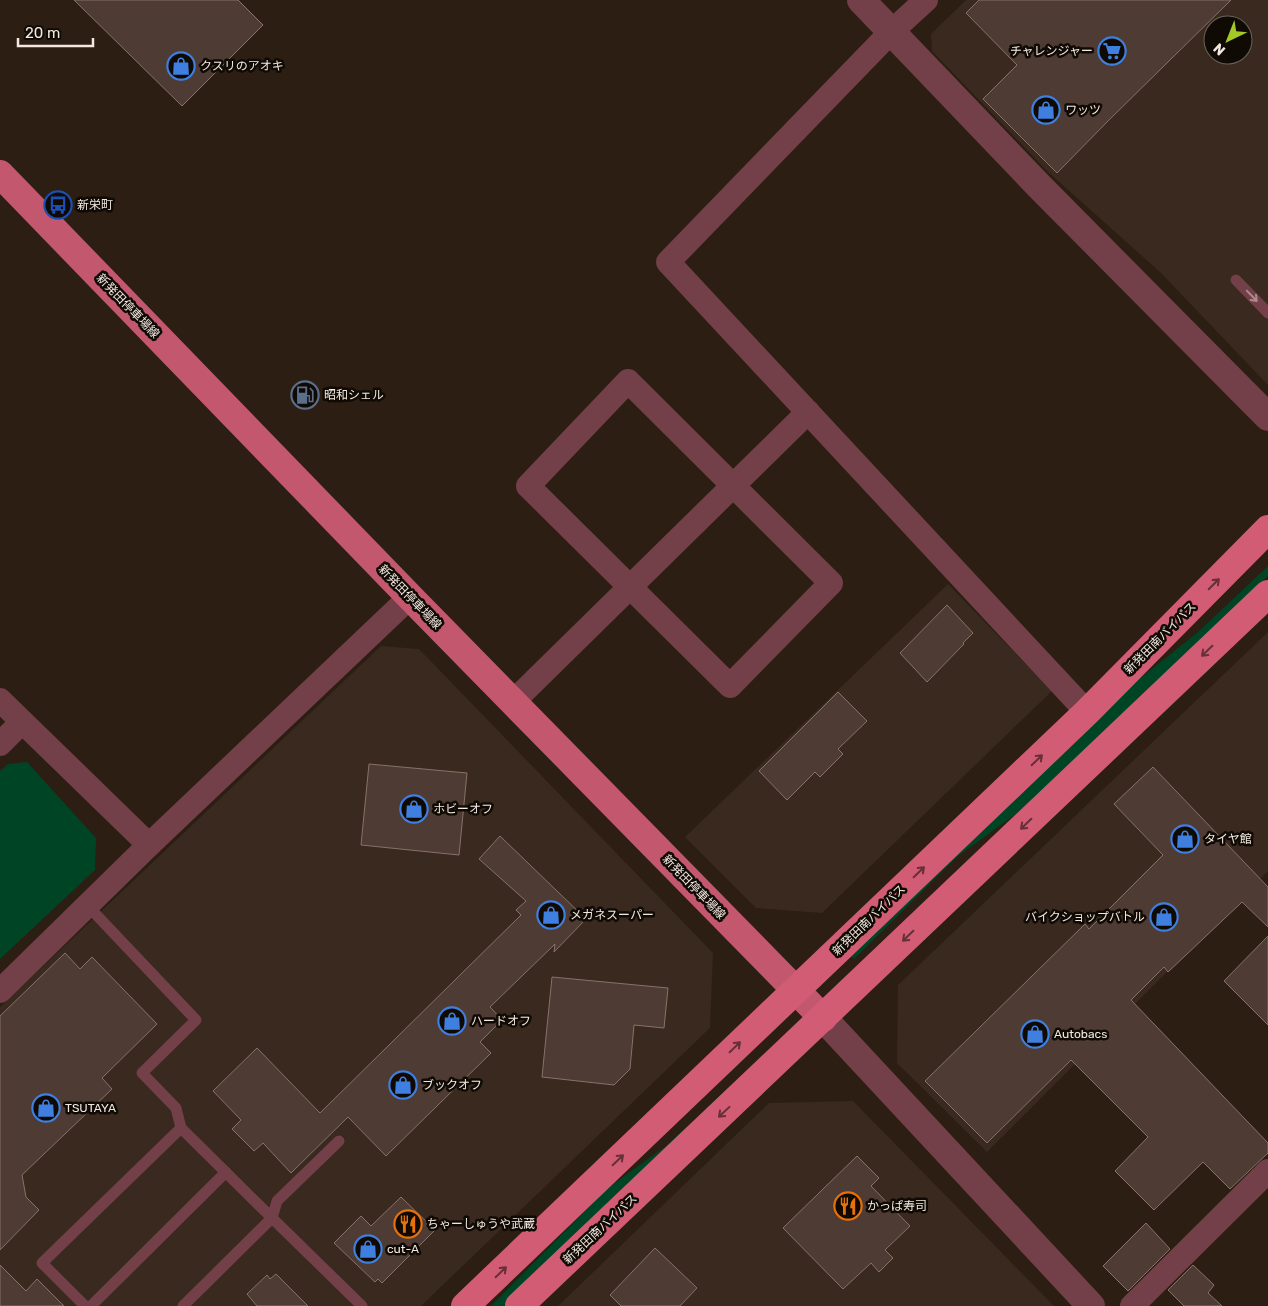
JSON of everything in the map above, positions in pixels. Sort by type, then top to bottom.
[{"type":"highway","name":"新発田南バイパス","points":[[465,1306],[1087,712],[1268,529]]},
{"type":"highway","name":"新発田南バイパス","points":[[519,1306],[1268,594]]},
{"type":"main road","name":"新発田停車場線","points":[[0,174],[410,597],[823,1018]]},
{"type":"street","points":[[861,0],[1045,192],[1268,417]]},
{"type":"street","points":[[926,0],[891,32],[668,262],[1087,712]]},
{"type":"street","points":[[628,381],[734,484],[831,583],[730,686],[630,587],[528,486],[628,381]]},
{"type":"street","points":[[513,702],[808,412]]},
{"type":"street","points":[[0,991],[149,845],[410,597]]},
{"type":"street","points":[[0,700],[149,845]]},
{"type":"street","points":[[0,744],[22,722]]},
{"type":"street","points":[[823,1018],[1090,1306]]},
{"type":"street","points":[[1132,1306],[1268,1171]]},
{"type":"lane","points":[[1236,280],[1268,313]]},
{"type":"lane","points":[[87,905],[196,1020],[142,1073],[176,1108],[182,1128],[362,1306]]},
{"type":"lane","points":[[85,1306],[42,1263],[182,1128]]},
{"type":"lane","points":[[183,1306],[272,1218],[278,1201],[339,1141]]},
{"type":"lane","points":[[91,1306],[226,1172]]},
{"type":"shaded area","points":[[966,0],[1268,0],[1268,385],[1160,272],[1048,172],[932,51],[931,34]]},
{"type":"shaded area","points":[[948,584],[1052,691],[822,913],[756,908],[685,837]]},
{"type":"shaded area","points":[[1268,632],[1268,871],[987,1152],[897,1063],[898,985]]},
{"type":"shaded area","points":[[381,646],[419,649],[713,953],[710,1028],[421,1306],[0,1306],[0,1007]]},
{"type":"shaded area","points":[[853,1101],[1054,1306],[558,1306],[769,1103]]},
{"type":"green space","points":[[1268,566],[1268,576],[1031,803],[958,856],[854,959],[849,955],[1119,695],[1197,633]]},
{"type":"green space","points":[[27,762],[96,838],[95,870],[0,959],[0,771],[8,764]]},
{"type":"green space","points":[[755,1063],[504,1306],[491,1306],[609,1187],[666,1146]]},
{"type":"building","name":"クスリのアオキ","points":[[74,0],[238,0],[263,25],[182,106]]},
{"type":"building","name":"チャレンジャー","points":[[979,0],[1231,0],[1216,15],[1203,15],[1203,28],[1057,173],[983,99],[1017,65],[966,13]]},
{"type":"building","points":[[947,605],[973,633],[927,682],[900,653]]},
{"type":"building","points":[[838,692],[867,721],[838,749],[843,754],[820,777],[815,772],[787,800],[759,771]]},
{"type":"building","name":"ホビーオフ","points":[[369,764],[467,773],[459,855],[361,845]]},
{"type":"building","points":[[1153,767],[1268,887],[1268,927],[1242,902],[1168,972],[1164,967],[1131,1000],[1268,1143],[1268,1153],[1230,1189],[1203,1162],[1154,1210],[1115,1171],[1148,1137],[1071,1060],[987,1143],[925,1081],[1085,924],[1089,929],[1163,855],[1114,804]]},
{"type":"building","points":[[500,836],[586,919],[554,952],[555,944],[490,1007],[502,1020],[480,1042],[491,1053],[386,1156],[348,1117],[291,1173],[263,1143],[254,1151],[232,1129],[241,1120],[213,1091],[257,1048],[320,1113],[521,915],[516,910],[526,901],[479,859]]},
{"type":"building","points":[[1268,936],[1268,1025],[1224,981]]},
{"type":"building","name":"TSUTAYA","points":[[65,953],[80,969],[92,957],[157,1024],[102,1078],[112,1089],[22,1175],[26,1197],[39,1210],[0,1250],[0,1016]]},
{"type":"building","points":[[552,977],[668,988],[664,1028],[634,1025],[630,1069],[614,1085],[542,1077]]},
{"type":"building","name":"かっぱ寿司","points":[[857,1156],[879,1178],[871,1186],[910,1226],[885,1250],[893,1258],[879,1272],[871,1263],[843,1289],[783,1228]]},
{"type":"building","points":[[401,1197],[435,1230],[382,1283],[378,1279],[375,1282],[334,1243],[361,1216],[371,1226]]},
{"type":"building","points":[[1146,1223],[1170,1249],[1128,1291],[1103,1266]]},
{"type":"building","points":[[655,1248],[697,1288],[680,1306],[621,1306],[610,1295]]},
{"type":"building","points":[[0,1265],[26,1291],[37,1279],[64,1306],[0,1306]]},
{"type":"building","points":[[1193,1265],[1214,1285],[1208,1293],[1222,1306],[1184,1306],[1168,1290]]},
{"type":"building","points":[[276,1274],[308,1306],[257,1306],[247,1294],[267,1275],[270,1279]]},
{"type":"place","name":"チャレンジャー","points":[[1112,51]]},
{"type":"place","name":"クスリのアオキ","points":[[181,66]]},
{"type":"place","name":"ワッツ","points":[[1046,110]]},
{"type":"place","name":"新栄町","points":[[58,205]]},
{"type":"place","name":"昭和シェル","points":[[305,395]]},
{"type":"place","name":"ホビーオフ","points":[[414,809]]},
{"type":"place","name":"タイヤ館","points":[[1185,839]]},
{"type":"place","name":"メガネスーパー","points":[[551,915]]},
{"type":"place","name":"バイクショップバトル","points":[[1164,917]]},
{"type":"place","name":"ハードオフ","points":[[452,1021]]},
{"type":"place","name":"Autobacs","points":[[1035,1034]]},
{"type":"place","name":"ブックオフ","points":[[403,1085]]},
{"type":"place","name":"TSUTAYA","points":[[46,1108]]},
{"type":"place","name":"かっぱ寿司","points":[[848,1206]]},
{"type":"place","name":"ちゃーしゅうや武蔵","points":[[408,1224]]},
{"type":"place","name":"cut-A","points":[[368,1249]]}]
